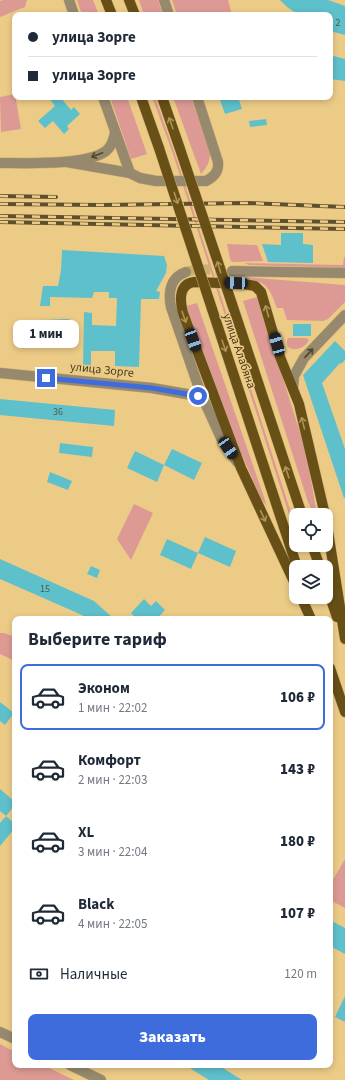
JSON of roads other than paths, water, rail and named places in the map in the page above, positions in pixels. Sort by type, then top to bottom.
[{"type":"main road","points":[[106,0],[111,12]]},
{"type":"main road","points":[[129,0],[134,12]]},
{"type":"main road","name":"улица Алабяна","points":[[142,100],[295,560]]},
{"type":"main road","name":"улица Алабяна","points":[[163,100],[300,508]]},
{"type":"main road","points":[[289,571],[241,468],[183,313],[180,297],[187,284],[194,282],[244,284],[255,286],[259,289],[263,297],[280,357],[299,404],[323,508]]},
{"type":"main road","points":[[331,552],[345,640]]},
{"type":"main road","points":[[304,604],[310,616]]},
{"type":"main road","points":[[309,604],[313,616]]},
{"type":"main road","points":[[333,604],[345,640]]},
{"type":"main road","points":[[333,677],[345,712]]},
{"type":"street","points":[[69,0],[73,12]]},
{"type":"street","points":[[164,0],[168,12]]},
{"type":"street","points":[[104,100],[130,173]]},
{"type":"street","points":[[0,163],[67,162],[130,173],[140,178],[156,181],[206,181],[212,178],[219,167],[197,100]]},
{"type":"street","points":[[67,162],[91,157],[107,151],[112,145],[115,132]]},
{"type":"street","points":[[232,271],[342,274]]},
{"type":"street","points":[[185,272],[178,276],[172,285],[169,299],[201,394],[221,438],[241,468]]},
{"type":"street","points":[[293,388],[294,376],[304,358],[345,315]]},
{"type":"street","name":"улица Зорге","points":[[0,373],[152,388],[198,396],[201,394]]},
{"type":"street","points":[[0,1032],[12,1038]]},
{"type":"street","points":[[76,1068],[101,1080]]},
{"type":"tunnel","points":[[186,272],[197,269],[232,271]]},
{"type":"railway","points":[[0,196],[56,197]]},
{"type":"railway","points":[[0,204],[101,205],[247,203],[345,207]]},
{"type":"railway","points":[[0,216],[345,222]]},
{"type":"railway","points":[[0,222],[345,229]]}]
